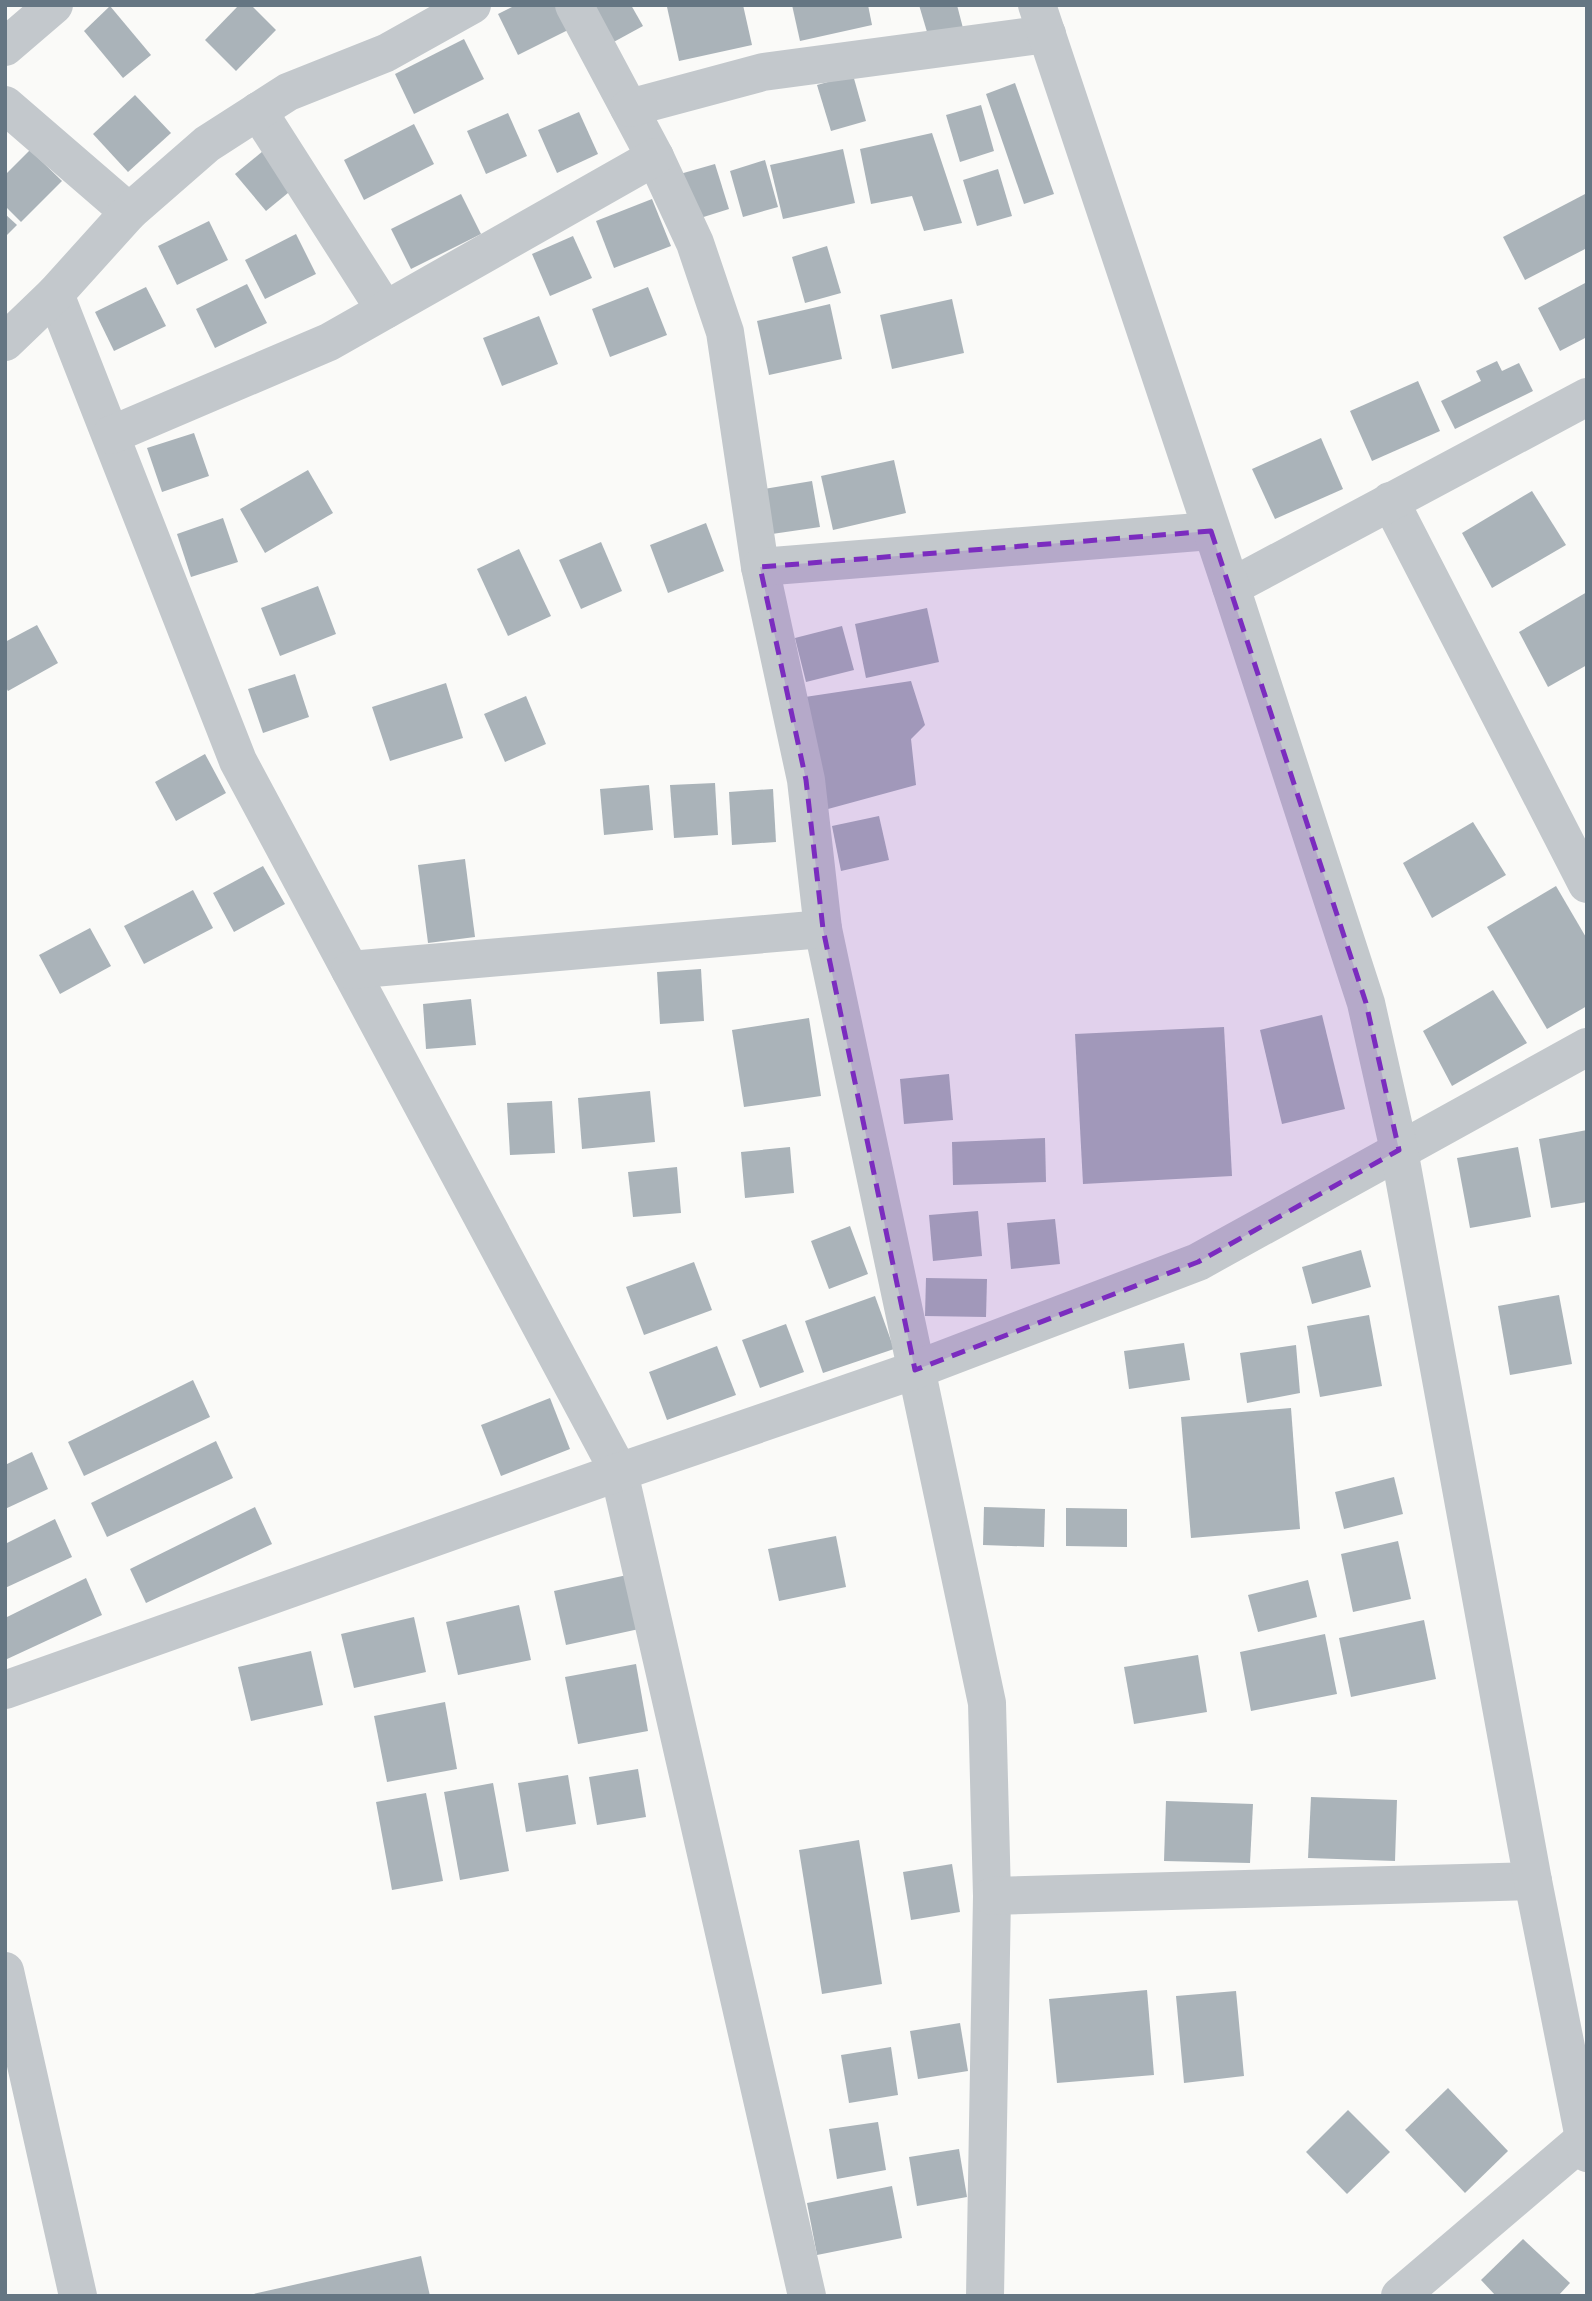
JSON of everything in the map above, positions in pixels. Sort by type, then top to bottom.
[{"type":"street","points":[[5,47],[54,5]]},
{"type":"street","points":[[5,342],[55,294],[129,212],[206,144],[288,92],[386,53],[472,5]]},
{"type":"street","points":[[574,5],[655,157],[695,243],[725,332],[760,567],[806,780],[823,929],[987,1703],[992,1896],[985,2296]]},
{"type":"street","points":[[629,108],[763,72],[1042,20],[1366,1003],[1399,1150],[1533,1881],[1585,2146],[1401,2296]]},
{"type":"street","points":[[5,104],[129,212]]},
{"type":"street","points":[[258,111],[385,310]]},
{"type":"street","points":[[111,435],[329,342],[655,157]]},
{"type":"street","points":[[55,294],[238,761],[619,1472],[807,2296]]},
{"type":"street","points":[[1231,587],[1587,397]]},
{"type":"street","points":[[1390,501],[1587,884]]},
{"type":"street","points":[[760,567],[1211,531]]},
{"type":"street","points":[[350,970],[823,929]]},
{"type":"street","points":[[5,1690],[915,1370],[1198,1262],[1587,1047]]},
{"type":"street","points":[[992,1896],[1533,1881]]},
{"type":"street","points":[[5,1971],[78,2296]]},
{"type":"highlighted area","points":[[1211,531],[1366,1003],[1399,1150],[1198,1262],[915,1370],[823,929],[806,780],[760,567]]},
{"type":"building","points":[[239,5],[251,5],[276,30],[236,71],[205,40]]},
{"type":"building","points":[[516,5],[558,5],[570,29],[518,55],[498,14]]},
{"type":"building","points":[[590,5],[631,5],[643,26],[610,44]]},
{"type":"building","points":[[743,5],[752,45],[679,61],[667,7]]},
{"type":"building","points":[[792,5],[868,5],[872,25],[800,41]]},
{"type":"building","points":[[919,5],[957,5],[964,32],[930,42]]},
{"type":"building","points":[[110,6],[151,55],[123,78],[84,31]]},
{"type":"building","points":[[464,39],[484,79],[414,114],[395,74]]},
{"type":"building","points":[[853,75],[866,121],[831,131],[817,85]]},
{"type":"building","points":[[1015,83],[1054,194],[1024,204],[986,94]]},
{"type":"building","points":[[135,95],[171,133],[128,172],[93,134]]},
{"type":"building","points":[[981,105],[994,151],[960,162],[946,115]]},
{"type":"building","points":[[579,112],[598,154],[557,173],[538,130]]},
{"type":"building","points":[[508,113],[527,156],[486,174],[467,131]]},
{"type":"building","points":[[414,124],[434,164],[364,200],[344,160]]},
{"type":"building","points":[[932,133],[962,223],[924,231],[912,196],[871,204],[860,149]]},
{"type":"building","points":[[843,149],[855,203],[783,219],[770,165]]},
{"type":"building","points":[[30,150],[62,181],[21,222],[5,206],[5,175]]},
{"type":"building","points":[[263,151],[294,188],[266,211],[235,174]]},
{"type":"building","points":[[765,160],[778,207],[743,217],[730,171]]},
{"type":"building","points":[[715,164],[729,209],[694,220],[680,174]]},
{"type":"building","points":[[998,169],[1012,216],[977,226],[963,180]]},
{"type":"building","points":[[1587,193],[1587,248],[1525,280],[1503,237]]},
{"type":"building","points":[[461,194],[481,234],[411,269],[391,229]]},
{"type":"building","points":[[652,199],[671,246],[614,268],[596,221]]},
{"type":"building","points":[[5,214],[17,225],[5,237]]},
{"type":"building","points":[[209,221],[228,260],[177,285],[158,246]]},
{"type":"building","points":[[296,234],[316,274],[265,299],[245,260]]},
{"type":"building","points":[[573,236],[592,278],[550,296],[532,254]]},
{"type":"building","points":[[827,246],[841,293],[805,303],[792,257]]},
{"type":"building","points":[[1587,282],[1587,337],[1560,351],[1538,308]]},
{"type":"building","points":[[247,284],[267,323],[215,348],[196,309]]},
{"type":"building","points":[[146,287],[166,326],[114,351],[95,312]]},
{"type":"building","points":[[648,287],[667,335],[610,357],[592,309]]},
{"type":"building","points":[[952,299],[964,353],[892,369],[880,315]]},
{"type":"building","points":[[830,304],[842,359],[769,375],[757,321]]},
{"type":"building","points":[[539,316],[558,364],[502,386],[483,338]]},
{"type":"building","points":[[1497,361],[1502,371],[1519,363],[1533,391],[1455,429],[1441,401],[1481,381],[1476,371]]},
{"type":"building","points":[[1418,381],[1440,431],[1372,461],[1350,411]]},
{"type":"building","points":[[194,433],[209,476],[162,492],[147,448]]},
{"type":"building","points":[[1321,438],[1343,489],[1275,519],[1252,469]]},
{"type":"building","points":[[894,460],[906,513],[833,530],[821,476]]},
{"type":"building","points":[[308,470],[333,513],[265,553],[240,509]]},
{"type":"building","points":[[812,481],[820,527],[772,534],[764,489]]},
{"type":"building","points":[[1532,491],[1566,545],[1492,588],[1462,533]]},
{"type":"building","points":[[223,518],[238,562],[191,577],[177,534]]},
{"type":"building","points":[[706,523],[724,571],[668,593],[650,545]]},
{"type":"building","points":[[601,542],[622,591],[581,609],[559,560]]},
{"type":"building","points":[[519,549],[551,616],[508,636],[477,569]]},
{"type":"building","points":[[318,586],[336,634],[280,656],[261,608]]},
{"type":"building","points":[[1587,592],[1587,665],[1548,687],[1519,632]]},
{"type":"building","points":[[927,608],[939,662],[866,678],[855,624]]},
{"type":"building","points":[[37,625],[58,663],[8,691],[5,686],[5,642]]},
{"type":"building","points":[[842,626],[854,670],[806,682],[795,638]]},
{"type":"building","points":[[295,674],[309,717],[263,733],[248,689]]},
{"type":"building","points":[[911,681],[925,725],[911,739],[916,785],[828,809],[805,697]]},
{"type":"building","points":[[446,683],[463,738],[390,761],[372,707]]},
{"type":"building","points":[[526,696],[546,744],[505,762],[484,714]]},
{"type":"building","points":[[205,754],[226,793],[176,821],[155,782]]},
{"type":"building","points":[[715,783],[718,835],[674,838],[670,785]]},
{"type":"building","points":[[649,785],[653,830],[604,835],[600,789]]},
{"type":"building","points":[[773,789],[776,842],[732,845],[729,792]]},
{"type":"building","points":[[879,816],[889,860],[841,871],[832,826]]},
{"type":"building","points":[[1473,822],[1506,875],[1432,918],[1403,863]]},
{"type":"building","points":[[465,859],[475,937],[428,943],[418,865]]},
{"type":"building","points":[[263,866],[285,904],[234,932],[213,893]]},
{"type":"building","points":[[1556,886],[1587,939],[1587,1006],[1547,1029],[1487,927]]},
{"type":"building","points":[[193,890],[213,928],[144,964],[124,926]]},
{"type":"building","points":[[90,928],[111,966],[60,994],[39,955]]},
{"type":"building","points":[[701,969],[704,1021],[660,1024],[657,972]]},
{"type":"building","points":[[1493,990],[1527,1043],[1452,1086],[1423,1031]]},
{"type":"building","points":[[471,999],[476,1045],[426,1049],[423,1004]]},
{"type":"building","points":[[1322,1015],[1345,1109],[1282,1124],[1260,1030]]},
{"type":"building","points":[[809,1018],[821,1096],[744,1107],[732,1030]]},
{"type":"building","points":[[1224,1027],[1232,1176],[1083,1184],[1075,1034]]},
{"type":"building","points":[[949,1074],[953,1120],[904,1124],[900,1079]]},
{"type":"building","points":[[650,1091],[655,1142],[582,1149],[578,1098]]},
{"type":"building","points":[[552,1101],[555,1153],[510,1155],[507,1103]]},
{"type":"building","points":[[1587,1130],[1587,1202],[1551,1208],[1539,1139]]},
{"type":"building","points":[[1045,1138],[1046,1182],[953,1185],[952,1142]]},
{"type":"building","points":[[790,1147],[794,1193],[745,1198],[741,1152]]},
{"type":"building","points":[[1518,1147],[1531,1217],[1470,1228],[1457,1158]]},
{"type":"building","points":[[677,1167],[681,1213],[633,1217],[628,1172]]},
{"type":"building","points":[[978,1211],[982,1256],[933,1261],[929,1215]]},
{"type":"building","points":[[1055,1219],[1060,1264],[1011,1269],[1007,1223]]},
{"type":"building","points":[[850,1226],[868,1274],[829,1289],[811,1241]]},
{"type":"building","points":[[1361,1250],[1371,1287],[1312,1304],[1302,1267]]},
{"type":"building","points":[[694,1262],[712,1310],[644,1335],[626,1287]]},
{"type":"building","points":[[926,1278],[987,1279],[986,1317],[925,1316]]},
{"type":"building","points":[[1559,1295],[1572,1364],[1510,1375],[1498,1306]]},
{"type":"building","points":[[875,1296],[894,1349],[823,1373],[805,1321]]},
{"type":"building","points":[[1369,1315],[1382,1386],[1320,1397],[1307,1326]]},
{"type":"building","points":[[786,1324],[804,1372],[760,1388],[742,1340]]},
{"type":"building","points":[[1184,1343],[1190,1380],[1129,1389],[1124,1351]]},
{"type":"building","points":[[1296,1345],[1300,1393],[1247,1403],[1240,1353]]},
{"type":"building","points":[[717,1346],[736,1395],[667,1420],[649,1372]]},
{"type":"building","points":[[193,1380],[210,1417],[84,1476],[68,1442]]},
{"type":"building","points":[[550,1398],[570,1449],[501,1476],[481,1425]]},
{"type":"building","points":[[1291,1408],[1300,1529],[1191,1538],[1181,1417]]},
{"type":"building","points":[[216,1441],[233,1478],[107,1537],[91,1503]]},
{"type":"building","points":[[32,1452],[48,1489],[5,1509],[5,1465]]},
{"type":"building","points":[[1394,1477],[1403,1514],[1344,1529],[1335,1492]]},
{"type":"building","points":[[255,1507],[272,1544],[146,1603],[130,1569]]},
{"type":"building","points":[[984,1507],[1045,1509],[1044,1547],[983,1545]]},
{"type":"building","points":[[1066,1508],[1127,1509],[1127,1547],[1066,1546]]},
{"type":"building","points":[[55,1519],[72,1557],[5,1588],[5,1544]]},
{"type":"building","points":[[836,1536],[846,1587],[779,1601],[768,1549]]},
{"type":"building","points":[[1398,1541],[1411,1599],[1353,1612],[1341,1554]]},
{"type":"building","points":[[627,1575],[639,1629],[566,1645],[554,1591]]},
{"type":"building","points":[[86,1578],[102,1615],[5,1660],[5,1618]]},
{"type":"building","points":[[1308,1580],[1317,1617],[1258,1632],[1248,1595]]},
{"type":"building","points":[[519,1605],[531,1660],[458,1675],[446,1622]]},
{"type":"building","points":[[414,1617],[426,1672],[354,1688],[341,1634]]},
{"type":"building","points":[[1424,1620],[1436,1679],[1351,1697],[1339,1638]]},
{"type":"building","points":[[1325,1634],[1337,1694],[1251,1711],[1240,1652]]},
{"type":"building","points":[[311,1651],[323,1705],[251,1721],[238,1667]]},
{"type":"building","points":[[1198,1655],[1207,1712],[1134,1724],[1124,1667]]},
{"type":"building","points":[[636,1664],[648,1731],[578,1744],[565,1677]]},
{"type":"building","points":[[445,1702],[457,1769],[387,1782],[374,1716]]},
{"type":"building","points":[[638,1769],[646,1817],[597,1825],[589,1777]]},
{"type":"building","points":[[568,1775],[576,1824],[526,1832],[518,1783]]},
{"type":"building","points":[[493,1783],[509,1871],[460,1880],[444,1792]]},
{"type":"building","points":[[426,1793],[443,1881],[392,1890],[376,1802]]},
{"type":"building","points":[[1311,1797],[1397,1800],[1395,1861],[1308,1858]]},
{"type":"building","points":[[1166,1801],[1253,1804],[1250,1863],[1164,1861]]},
{"type":"building","points":[[859,1840],[882,1984],[822,1994],[799,1850]]},
{"type":"building","points":[[952,1864],[960,1912],[911,1920],[903,1872]]},
{"type":"building","points":[[1147,1990],[1154,2075],[1057,2083],[1049,1999]]},
{"type":"building","points":[[1236,1991],[1244,2076],[1184,2083],[1176,1996]]},
{"type":"building","points":[[960,2023],[968,2071],[918,2079],[910,2031]]},
{"type":"building","points":[[891,2047],[898,2095],[849,2103],[841,2055]]},
{"type":"building","points":[[1448,2088],[1508,2151],[1465,2193],[1405,2130]]},
{"type":"building","points":[[1348,2110],[1390,2152],[1347,2194],[1306,2152]]},
{"type":"building","points":[[878,2122],[886,2170],[837,2179],[829,2129]]},
{"type":"building","points":[[959,2149],[967,2197],[917,2206],[909,2157]]},
{"type":"building","points":[[892,2186],[902,2238],[817,2255],[807,2203]]},
{"type":"building","points":[[1523,2239],[1570,2283],[1558,2296],[1496,2296],[1481,2280]]},
{"type":"building","points":[[421,2256],[430,2296],[249,2296],[249,2295]]}]
